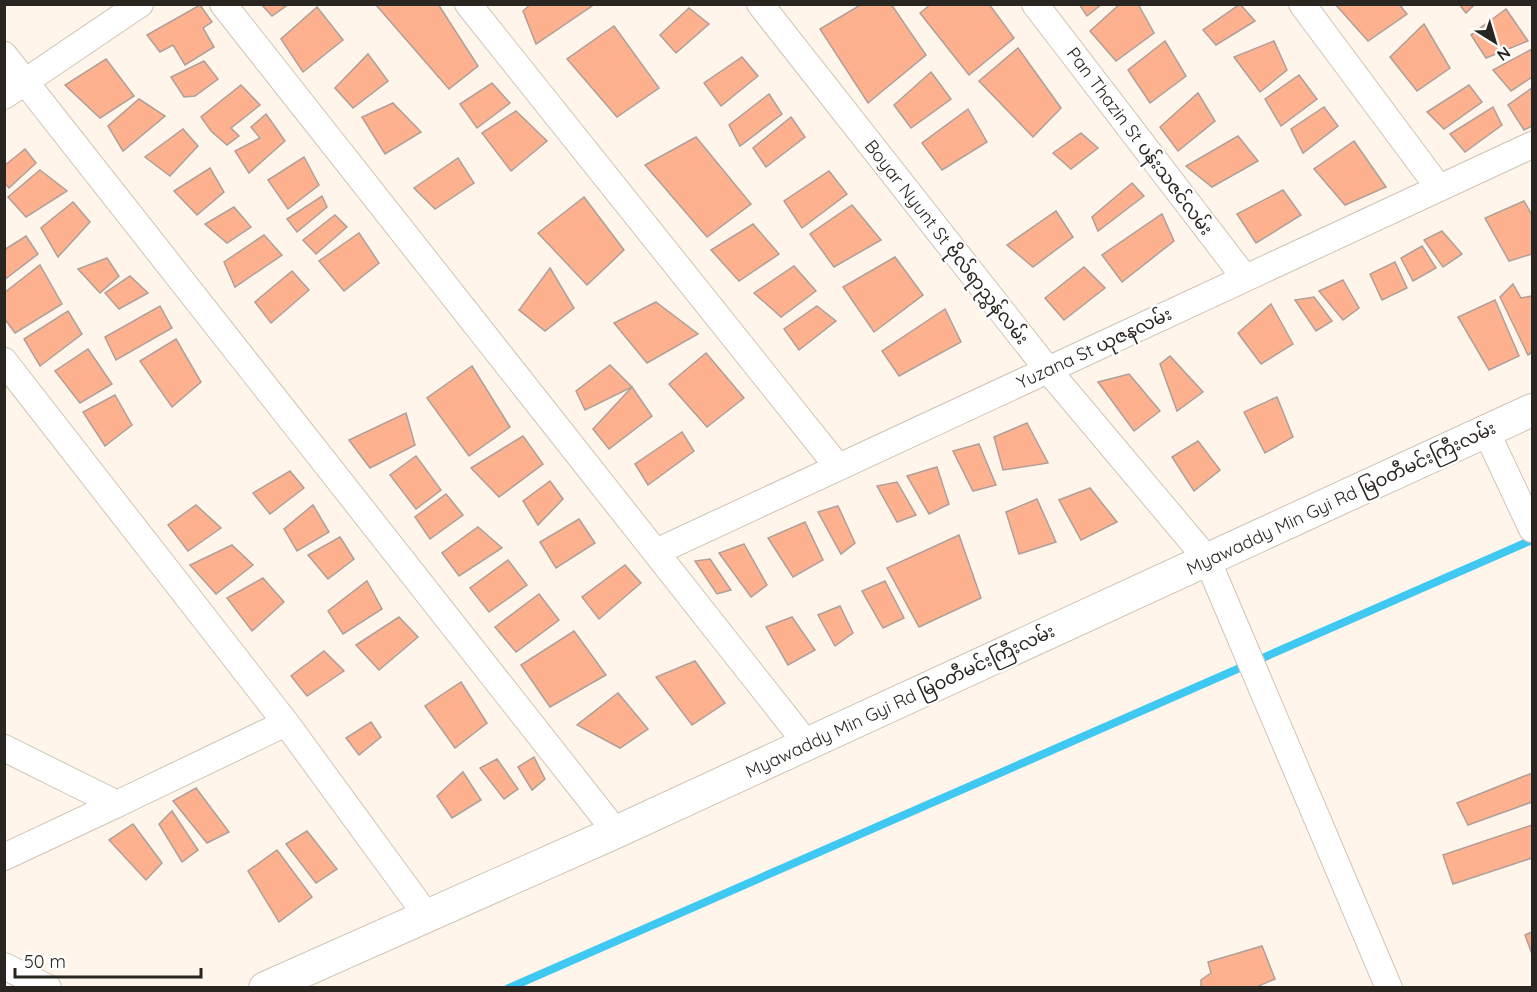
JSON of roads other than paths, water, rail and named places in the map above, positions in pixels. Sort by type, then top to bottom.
[{"type":"main road","name":"Myawaddy Min Gyi Rd မြဝတီမင်းကြီးလမ်း","points":[[265,987],[615,832],[1533,410]]},
{"type":"street","points":[[4,96],[140,4]]},
{"type":"street","points":[[223,4],[807,744]]},
{"type":"street","points":[[468,4],[838,467]]},
{"type":"street","name":"Boyar Nyunt St ဗိုလ်ရာညွှန်လမ်း","points":[[760,4],[1048,370],[1207,559],[1389,987]]},
{"type":"street","name":"Pan Thazin St ပန်းသဇင်လမ်း","points":[[1035,4],[1245,278]]},
{"type":"street","points":[[1302,4],[1439,188]]},
{"type":"street","points":[[4,55],[615,832]]},
{"type":"street","name":"Yuzana St ယုဇနလမ်း","points":[[656,552],[1533,145]]},
{"type":"street","points":[[4,361],[286,723],[427,916]]},
{"type":"street","points":[[1486,431],[1529,521]]},
{"type":"street","points":[[4,857],[286,723]]},
{"type":"street","points":[[4,748],[117,804]]},
{"type":"street","points":[[4,966],[48,987]]},
{"type":"waterway","points":[[509,988],[1532,540]]}]
